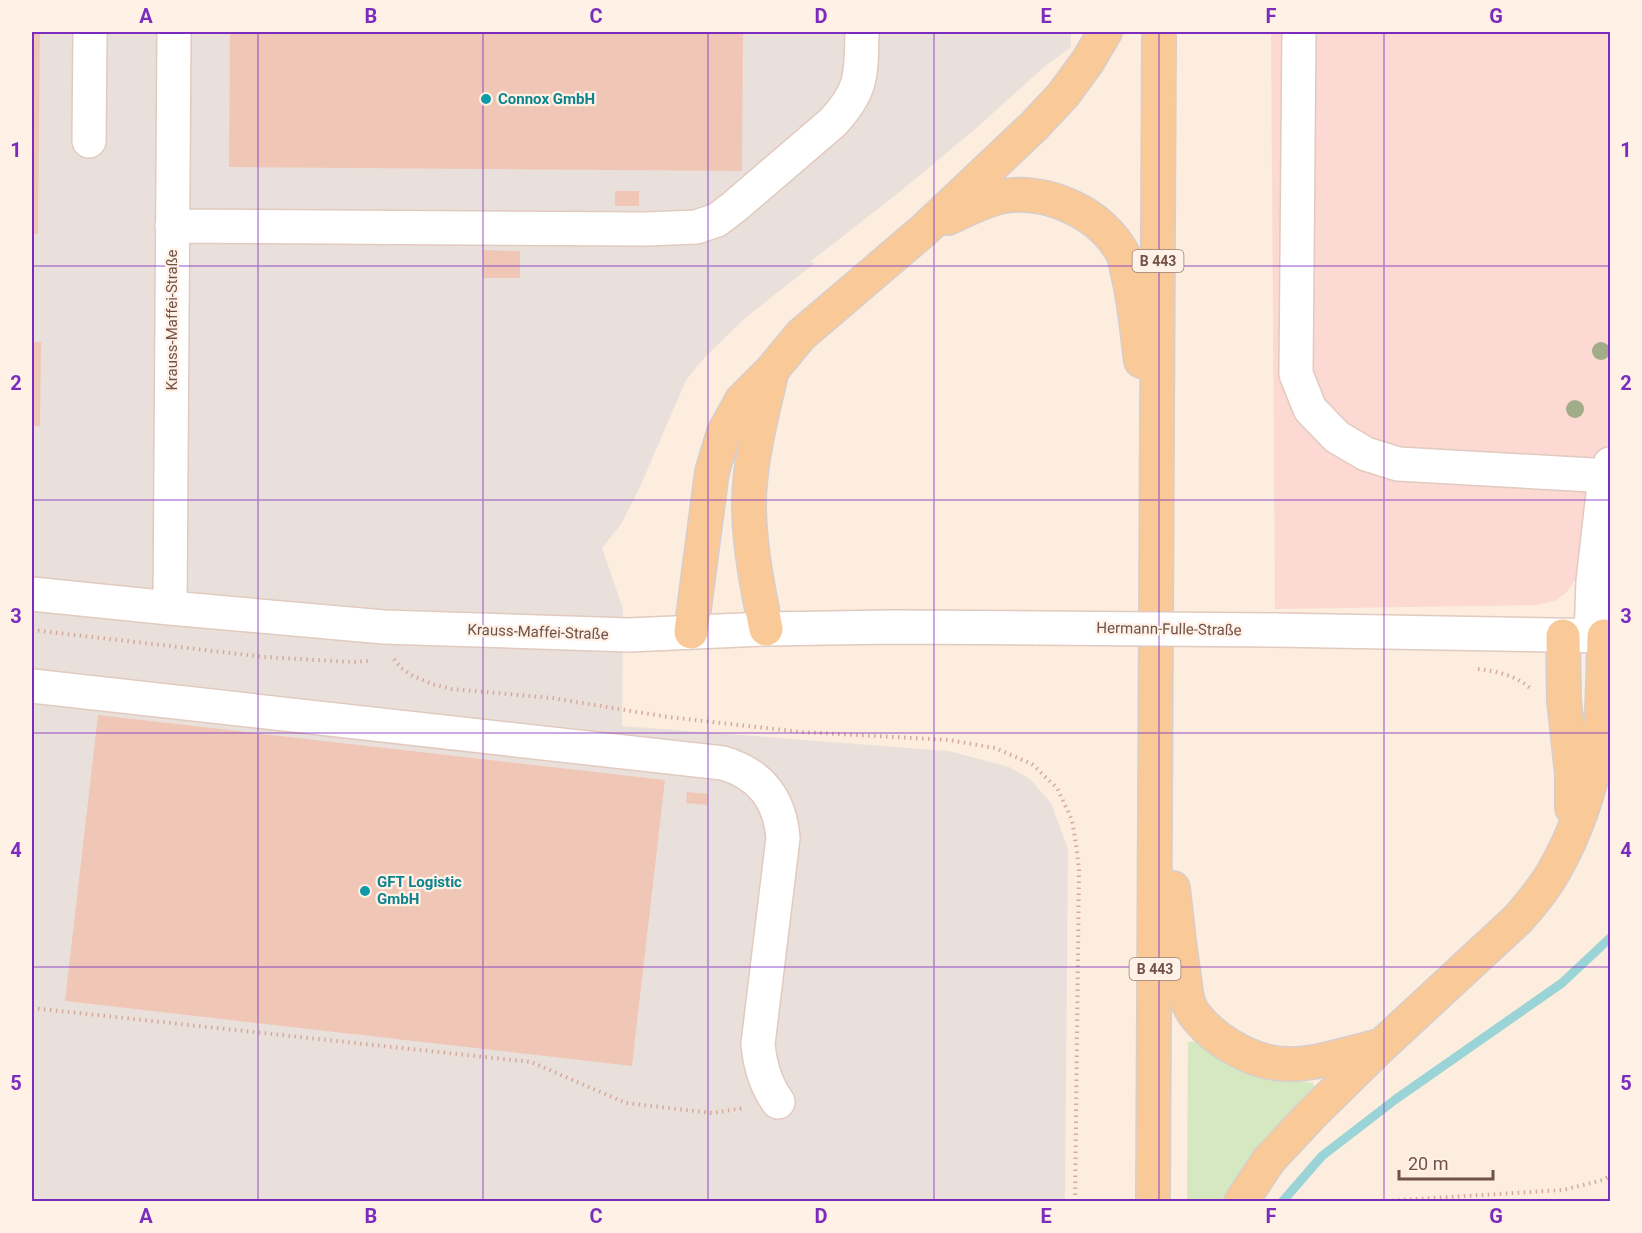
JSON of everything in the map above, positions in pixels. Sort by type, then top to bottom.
[{"type":"main road","points":[[692,632],[712,472],[724,432],[742,400],[818,319],[924,230],[1034,126],[1063,95],[1088,61],[1105,32]]},
{"type":"main road","name":"B 443","points":[[1154,1202],[1159,32]]},
{"type":"main road","points":[[924,230],[977,204],[1001,197],[1026,195],[1050,199],[1072,207],[1093,220],[1110,237],[1124,257],[1131,287],[1158,490]]},
{"type":"main road","points":[[766,629],[756,577],[749,509],[750,486],[759,428],[772,369]]},
{"type":"main road","points":[[1568,842],[1572,774],[1564,700],[1592,636]]},
{"type":"main road","points":[[1241,1202],[1269,1160],[1311,1115],[1381,1046],[1518,920],[1554,871],[1568,842],[1591,777],[1599,741],[1592,636]]},
{"type":"main road","points":[[1156,737],[1188,1004],[1205,1027],[1227,1044],[1251,1057],[1270,1063],[1289,1065],[1311,1063],[1381,1046]]},
{"type":"street","points":[[89,141],[90,32]]},
{"type":"street","name":"Krauss-Maffei-Straße","points":[[170,608],[174,32]]},
{"type":"street","points":[[172,226],[646,230],[696,227],[717,220],[734,207],[847,108],[856,90],[861,70],[862,32]]},
{"type":"street","points":[[1299,32],[1296,374],[1310,409],[1337,437],[1366,454],[1398,464],[1609,472],[1593,581],[1592,636]]},
{"type":"street","name":"Krauss-Maffei-Straße","points":[[32,594],[384,627],[629,635],[727,630]]},
{"type":"street","name":"Hermann-Fulle-Straße","points":[[727,630],[1038,628],[1592,636]]},
{"type":"street","points":[[32,686],[723,763],[735,767],[757,780],[766,789],[773,800],[782,825],[783,838],[759,1044],[763,1075],[778,1102]]},
{"type":"path","points":[[384,627],[392,658],[401,668],[432,684],[452,689],[552,698],[668,717],[801,732],[949,740],[995,748],[1032,764],[1057,789],[1072,820],[1079,869],[1075,1202]]},
{"type":"path","points":[[1470,668],[1509,675],[1527,685],[1542,700],[1564,700]]},
{"type":"path","points":[[32,1008],[531,1062],[626,1103],[712,1113],[778,1102]]},
{"type":"path","points":[[1368,1202],[1563,1190],[1611,1176]]},
{"type":"shaded area","points":[[32,32],[1071,32],[1071,47],[1044,67],[902,190],[810,262],[815,263],[744,319],[705,357],[686,380],[639,489],[621,524],[602,548],[623,609],[622,726],[949,751],[1009,767],[1030,779],[1051,803],[1068,849],[1065,1201],[32,1201]]},
{"type":"shaded area","points":[[1271,32],[1610,32],[1610,582],[1574,581],[1567,592],[1555,601],[1536,605],[1275,609]]},
{"type":"green space","points":[[1196,1041],[1232,1068],[1254,1076],[1313,1083],[1315,1088],[1255,1153],[1223,1201],[1187,1202],[1188,1042]]},
{"type":"building","points":[[32,32],[40,32],[38,234],[32,234]]},
{"type":"building","name":"Connox GmbH","points":[[230,32],[743,32],[742,171],[229,167]]},
{"type":"building","points":[[615,191],[639,191],[639,206],[615,206]]},
{"type":"building","points":[[483,250],[520,251],[520,278],[483,278]]},
{"type":"building","points":[[32,342],[41,342],[40,426],[32,426]]},
{"type":"building","name":"GFT Logistic GmbH","points":[[98,715],[665,780],[632,1066],[65,1001]]},
{"type":"building","points":[[687,792],[708,794],[707,805],[686,803]]},
{"type":"waterway","points":[[1282,1202],[1322,1156],[1396,1099],[1562,983],[1610,938]]},
{"type":"place","name":"Connox GmbH","points":[[486,99]]},
{"type":"place","name":"GFT Logistic GmbH","points":[[365,891]]}]
